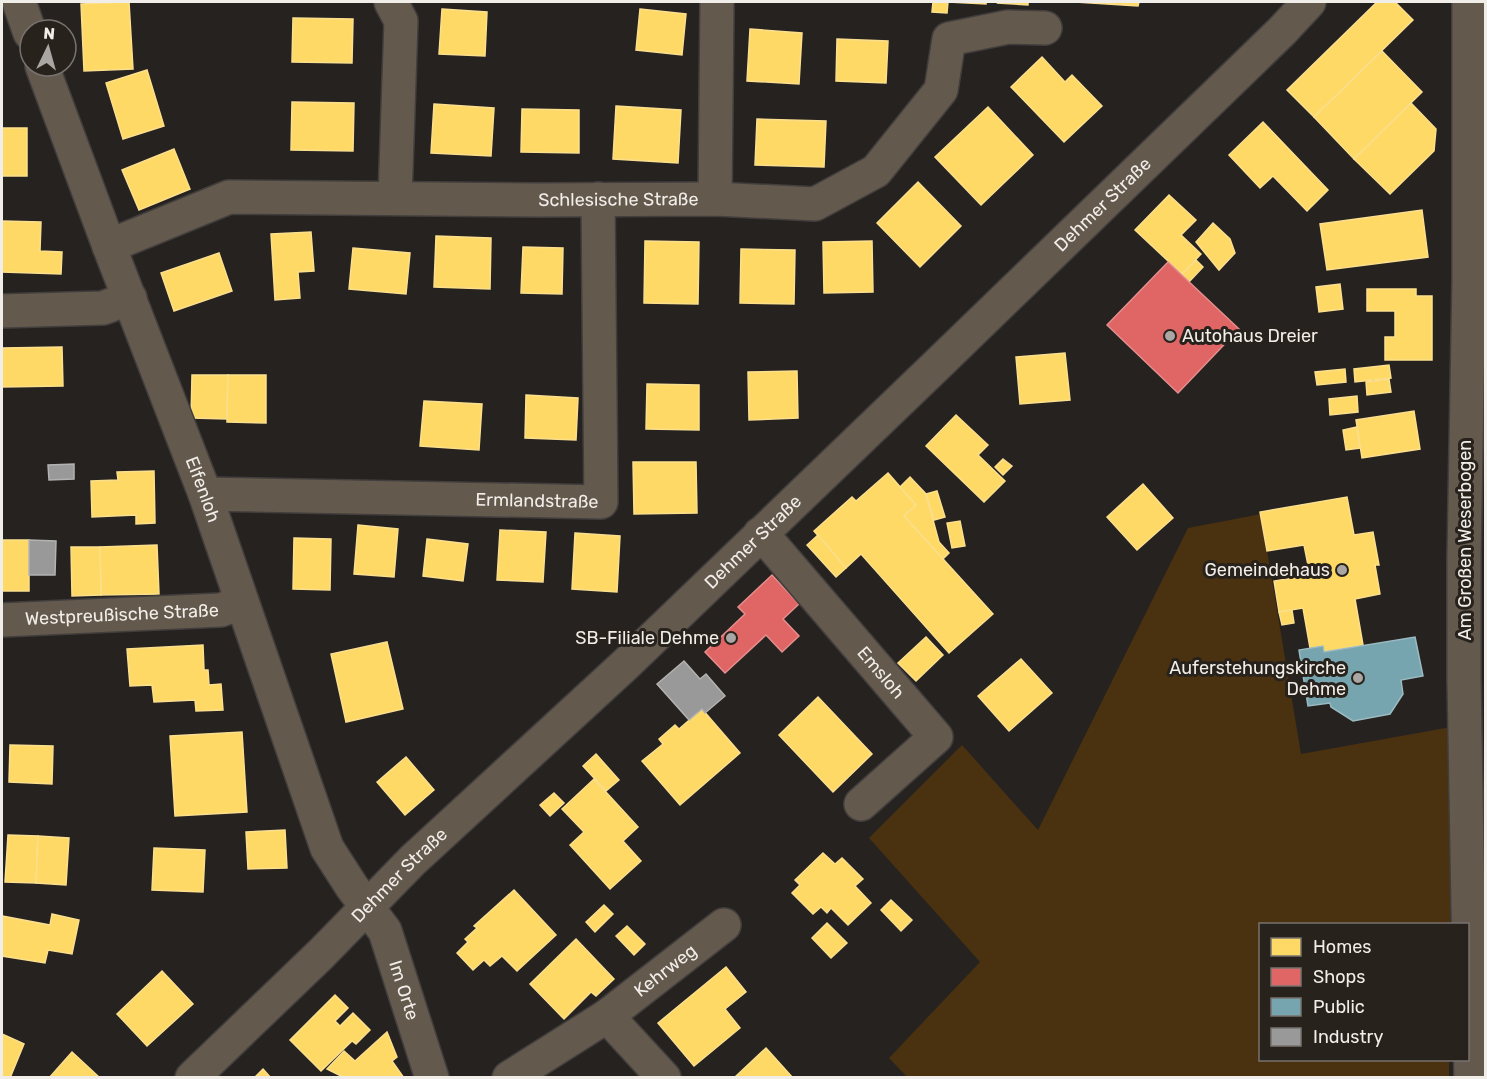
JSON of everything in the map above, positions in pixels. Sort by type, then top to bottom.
[{"type":"street","points":[[20,2],[25,18]]},
{"type":"street","points":[[391,2],[401,21],[395,198]]},
{"type":"street","points":[[715,199],[717,2]]},
{"type":"street","name":"Dehmer Straße","points":[[192,1077],[321,954],[413,860],[626,664],[947,356],[1309,2]]},
{"type":"street","name":"Am Großen Weserbogen","points":[[1468,923],[1464,680],[1475,553],[1477,274],[1469,2]]},
{"type":"street","name":"Schlesische Straße","points":[[109,246],[229,197],[715,199],[815,204],[876,171],[941,90],[949,39],[1008,27],[1045,28]]},
{"type":"street","name":"Elfenloh","points":[[46,78],[204,494],[327,848],[367,908]]},
{"type":"street","name":"Ermlandstraße","points":[[204,494],[601,502],[598,199]]},
{"type":"street","points":[[2,311],[103,308],[129,298]]},
{"type":"street","name":"Emsloh","points":[[760,534],[936,736],[861,804]]},
{"type":"street","name":"Westpreußische Straße","points":[[2,620],[221,610],[242,602]]},
{"type":"street","name":"Im Orte","points":[[367,908],[385,931],[432,1077]]},
{"type":"street","name":"Kehrweg","points":[[509,1077],[607,1016],[724,925]]},
{"type":"street","name":"Am Großen Weserbogen","points":[[1469,964],[1471,1077]]},
{"type":"street","points":[[607,1016],[664,1077]]},
{"type":"shaded area","points":[[1261,514],[1301,754],[1451,727],[1450,923],[1259,923],[1259,1061],[1449,1061],[1449,1077],[907,1077],[889,1058],[980,962],[869,838],[962,745],[1038,830],[1188,528]]},
{"type":"building: Homes","points":[[129,2],[133,69],[84,71],[81,4]]},
{"type":"building: Homes","points":[[933,2],[948,2],[947,13],[932,12]]},
{"type":"building: Homes","points":[[948,2],[986,2],[986,4]]},
{"type":"building: Homes","points":[[1028,2],[1028,5],[998,3]]},
{"type":"building: Homes","points":[[1075,2],[1139,2],[1138,6]]},
{"type":"building: Homes","points":[[1377,2],[1395,2],[1413,20],[1314,117],[1287,90]]},
{"type":"building: Homes","points":[[442,9],[487,12],[485,56],[439,54]]},
{"type":"building: Homes","points":[[640,9],[686,14],[682,55],[636,50]]},
{"type":"building: Homes","points":[[293,18],[353,19],[352,63],[292,62]]},
{"type":"building: Homes","points":[[750,29],[802,33],[799,84],[747,81]]},
{"type":"building: Homes","points":[[837,39],[888,41],[886,83],[836,81]]},
{"type":"building: Homes","points":[[1382,51],[1422,92],[1354,159],[1314,117]]},
{"type":"building: Homes","points":[[1042,57],[1065,82],[1072,75],[1102,106],[1064,142],[1011,87]]},
{"type":"building: Homes","points":[[147,70],[164,126],[123,139],[106,83]]},
{"type":"building: Homes","points":[[292,102],[354,103],[353,151],[291,150]]},
{"type":"building: Homes","points":[[1411,103],[1436,129],[1434,151],[1390,194],[1354,159]]},
{"type":"building: Homes","points":[[434,104],[494,108],[491,156],[431,153]]},
{"type":"building: Homes","points":[[616,106],[681,110],[678,163],[613,159]]},
{"type":"building: Homes","points":[[988,107],[1033,155],[981,205],[935,157]]},
{"type":"building: Homes","points":[[522,109],[579,110],[579,153],[521,152]]},
{"type":"building: Homes","points":[[757,119],[826,121],[824,167],[755,165]]},
{"type":"building: Homes","points":[[1263,122],[1328,190],[1307,211],[1273,176],[1260,188],[1229,155]]},
{"type":"building: Homes","points":[[2,128],[27,128],[27,176],[2,176]]},
{"type":"building: Homes","points":[[174,149],[190,189],[139,210],[122,170]]},
{"type":"building: Homes","points":[[918,182],[961,226],[920,267],[877,223]]},
{"type":"building: Homes","points":[[1169,195],[1196,220],[1181,235],[1201,254],[1182,274],[1135,230]]},
{"type":"building: Homes","points":[[1422,210],[1428,257],[1327,270],[1320,224]]},
{"type":"building: Homes","points":[[2,221],[41,222],[40,251],[62,252],[61,274],[2,272]]},
{"type":"building: Homes","points":[[1213,223],[1230,239],[1235,253],[1219,270],[1196,242]]},
{"type":"building: Homes","points":[[311,232],[314,271],[298,272],[300,298],[275,300],[271,234]]},
{"type":"building: Homes","points":[[436,236],[491,238],[490,289],[434,287]]},
{"type":"building: Homes","points":[[645,241],[699,242],[698,304],[644,303]]},
{"type":"building: Homes","points":[[872,241],[873,292],[824,293],[823,242]]},
{"type":"building: Homes","points":[[523,247],[563,248],[562,294],[521,293]]},
{"type":"building: Homes","points":[[353,248],[410,253],[406,294],[349,289]]},
{"type":"building: Homes","points":[[741,249],[795,250],[794,304],[740,303]]},
{"type":"building: Homes","points":[[219,253],[232,291],[174,311],[161,273]]},
{"type":"building: Homes","points":[[1196,260],[1203,267],[1189,282],[1182,274]]},
{"type":"building: Homes","points":[[1340,284],[1343,309],[1319,312],[1316,287]]},
{"type":"building: Homes","points":[[1367,289],[1416,289],[1416,296],[1432,296],[1432,360],[1385,360],[1385,337],[1395,337],[1395,311],[1367,311]]},
{"type":"building: Homes","points":[[62,347],[63,386],[2,387],[2,348]]},
{"type":"building: Homes","points":[[1065,353],[1070,400],[1020,404],[1016,357]]},
{"type":"building: Homes","points":[[1389,365],[1391,378],[1355,382],[1354,369]]},
{"type":"building: Homes","points":[[1345,369],[1346,382],[1317,385],[1315,372]]},
{"type":"building: Homes","points":[[797,371],[798,418],[749,420],[748,372]]},
{"type":"building: Homes","points":[[192,375],[228,375],[227,419],[191,418]]},
{"type":"building: Homes","points":[[228,375],[266,375],[266,423],[227,422]]},
{"type":"building: Homes","points":[[1389,379],[1391,392],[1367,395],[1366,382]]},
{"type":"building: Homes","points":[[647,384],[699,385],[699,430],[646,429]]},
{"type":"building: Homes","points":[[526,395],[578,398],[576,440],[525,438]]},
{"type":"building: Homes","points":[[1357,396],[1358,412],[1330,415],[1329,399]]},
{"type":"building: Homes","points":[[424,401],[482,404],[479,450],[420,446]]},
{"type":"building: Homes","points":[[1414,411],[1420,449],[1362,458],[1356,420]]},
{"type":"building: Homes","points":[[956,415],[988,445],[978,455],[1005,481],[984,502],[926,446]]},
{"type":"building: Homes","points":[[1357,427],[1360,448],[1346,450],[1343,430]]},
{"type":"building: Homes","points":[[1003,459],[1012,466],[1003,475],[995,467]]},
{"type":"building: Homes","points":[[633,462],[696,462],[697,513],[634,514]]},
{"type":"building: Homes","points":[[154,471],[155,523],[136,524],[136,515],[92,517],[91,481],[118,480],[117,472]]},
{"type":"building: Homes","points":[[888,473],[916,505],[904,516],[993,614],[949,653],[861,554],[846,568],[814,531],[852,497],[856,501]]},
{"type":"building: Homes","points":[[910,477],[926,494],[939,542],[949,553],[943,559],[904,516],[916,505],[900,487]]},
{"type":"building: Homes","points":[[1143,484],[1173,518],[1137,550],[1107,517]]},
{"type":"building: Homes","points":[[937,491],[945,517],[934,520],[926,494]]},
{"type":"building: Homes","name":"Gemeindehaus","points":[[1347,497],[1354,535],[1373,532],[1379,565],[1375,565],[1380,594],[1355,599],[1363,645],[1324,652],[1323,646],[1310,648],[1303,608],[1279,612],[1274,581],[1310,575],[1304,545],[1267,551],[1260,512]]},
{"type":"building: Homes","points":[[960,521],[965,546],[952,548],[947,523]]},
{"type":"building: Homes","points":[[358,525],[398,529],[394,577],[354,574]]},
{"type":"building: Homes","points":[[500,530],[546,532],[543,582],[497,580]]},
{"type":"building: Homes","points":[[575,533],[620,536],[617,592],[572,589]]},
{"type":"building: Homes","points":[[818,535],[846,568],[836,577],[807,545]]},
{"type":"building: Homes","points":[[294,538],[331,539],[330,590],[293,589]]},
{"type":"building: Homes","points":[[427,539],[468,544],[463,581],[423,576]]},
{"type":"building: Homes","points":[[2,540],[29,540],[29,591],[2,591]]},
{"type":"building: Homes","points":[[157,545],[159,594],[101,595],[100,547]]},
{"type":"building: Homes","points":[[71,547],[100,547],[101,595],[72,596]]},
{"type":"building: Homes","points":[[1292,610],[1294,623],[1282,625],[1279,612]]},
{"type":"building: Homes","points":[[926,637],[943,655],[916,681],[898,663]]},
{"type":"building: Homes","points":[[387,642],[403,709],[346,722],[331,654]]},
{"type":"building: Homes","points":[[203,645],[204,670],[208,670],[209,685],[221,684],[223,710],[196,711],[195,700],[154,702],[152,685],[130,686],[127,649]]},
{"type":"building: Homes","points":[[1021,659],[1052,693],[1009,731],[978,696]]},
{"type":"building: Homes","points":[[818,697],[872,754],[833,792],[779,735]]},
{"type":"building: Homes","points":[[702,709],[740,753],[680,805],[642,761],[663,744],[659,739],[675,725],[679,729]]},
{"type":"building: Homes","points":[[242,732],[247,812],[175,816],[170,736]]},
{"type":"building: Homes","points":[[10,745],[53,746],[52,784],[9,782]]},
{"type":"building: Homes","points":[[596,754],[619,780],[606,791],[583,766]]},
{"type":"building: Homes","points":[[406,757],[434,790],[405,815],[377,782]]},
{"type":"building: Homes","points":[[594,779],[638,827],[623,841],[641,861],[610,889],[570,845],[584,832],[562,809]]},
{"type":"building: Homes","points":[[554,793],[564,803],[550,816],[540,805]]},
{"type":"building: Homes","points":[[285,830],[287,868],[248,869],[246,832]]},
{"type":"building: Homes","points":[[8,835],[38,836],[36,883],[5,882]]},
{"type":"building: Homes","points":[[38,836],[69,838],[66,885],[36,883]]},
{"type":"building: Homes","points":[[154,848],[205,850],[203,892],[152,890]]},
{"type":"building: Homes","points":[[823,853],[835,864],[842,858],[863,879],[855,886],[871,903],[848,925],[831,908],[827,913],[821,907],[813,914],[792,893],[800,885],[795,880]]},
{"type":"building: Homes","points":[[514,890],[556,935],[517,971],[502,956],[490,966],[484,960],[473,970],[457,953],[468,942],[465,939],[477,928],[474,926]]},
{"type":"building: Homes","points":[[891,900],[912,920],[901,931],[881,910]]},
{"type":"building: Homes","points":[[604,905],[613,914],[595,932],[586,922]]},
{"type":"building: Homes","points":[[52,914],[79,920],[72,954],[48,950],[45,963],[2,956],[2,916],[50,925]]},
{"type":"building: Homes","points":[[827,923],[847,943],[831,958],[812,938]]},
{"type":"building: Homes","points":[[627,926],[645,944],[634,955],[616,936]]},
{"type":"building: Homes","points":[[576,939],[614,979],[596,996],[591,992],[564,1019],[530,984]]},
{"type":"building: Homes","points":[[726,967],[746,992],[725,1009],[740,1028],[694,1066],[658,1023]]},
{"type":"building: Homes","points":[[162,971],[193,1004],[147,1046],[117,1014]]},
{"type":"building: Homes","points":[[335,995],[348,1008],[335,1021],[340,1026],[353,1013],[370,1030],[356,1044],[352,1041],[321,1071],[290,1040]]},
{"type":"building: Homes","points":[[387,1032],[397,1057],[392,1061],[404,1078],[345,1078],[327,1069],[344,1051],[355,1061]]},
{"type":"building: Homes","points":[[2,1034],[24,1044],[10,1078],[2,1078]]},
{"type":"building: Homes","points":[[766,1048],[793,1078],[734,1078]]},
{"type":"building: Homes","points":[[72,1052],[100,1078],[49,1078]]},
{"type":"building: Homes","points":[[263,1069],[271,1078],[254,1078]]},
{"type":"building: Shops","points":[[1168,262],[1239,329],[1178,393],[1107,325]]},
{"type":"building: Shops","points":[[772,575],[799,604],[783,619],[799,636],[782,652],[766,635],[725,673],[705,652],[745,614],[738,607]]},
{"type":"building: Public","name":"Auferstehungskirche Dehme","points":[[1415,637],[1423,676],[1401,680],[1403,694],[1390,714],[1353,721],[1331,707],[1330,703],[1308,706],[1299,650],[1323,646],[1324,652]]},
{"type":"building: Industry","points":[[74,464],[74,479],[49,480],[48,465]]},
{"type":"building: Industry","points":[[29,540],[56,541],[55,575],[29,575]]},
{"type":"building: Industry","points":[[684,661],[700,679],[706,674],[725,696],[705,713],[702,709],[689,720],[657,684]]},
{"type":"place","name":"Autohaus Dreier","points":[[1170,336]]},
{"type":"place","name":"Gemeindehaus","points":[[1342,570]]},
{"type":"place","name":"SB-Filiale Dehme","points":[[731,638]]},
{"type":"place","name":"Auferstehungskirche Dehme","points":[[1358,678]]}]
